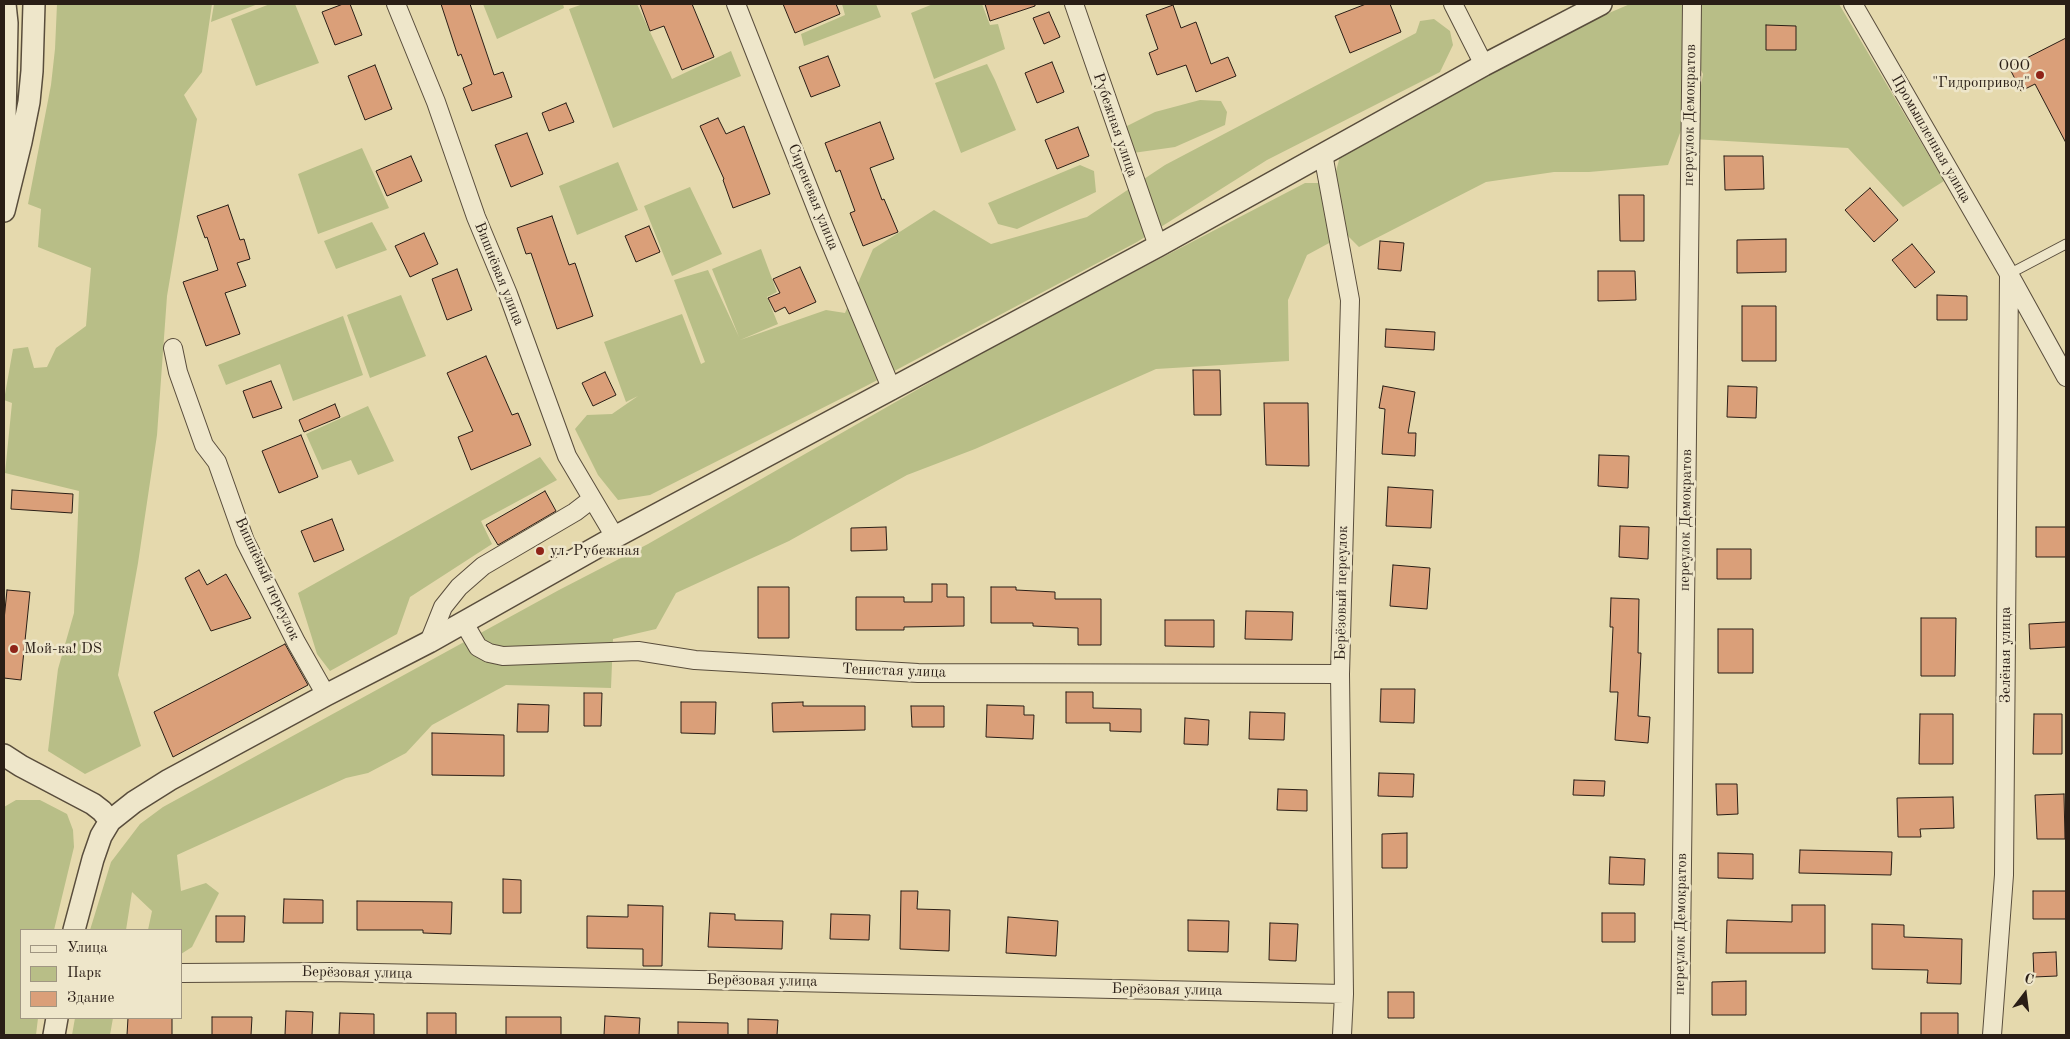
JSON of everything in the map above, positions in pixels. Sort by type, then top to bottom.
[{"type":"street","points":[[4,168],[7,24],[5,4]]},
{"type":"street","points":[[4,211],[20,148],[29,102],[34,4]]},
{"type":"street","name":"Вишнёвая улица","points":[[396,4],[436,102],[476,217],[508,294],[567,456],[615,537]]},
{"type":"street","name":"Сиреневая улица","points":[[736,4],[823,225],[892,390]]},
{"type":"street","name":"Рубежная улица","points":[[1074,4],[1158,246]]},
{"type":"street","points":[[1453,4],[1484,65]]},
{"type":"street","points":[[74,929],[93,859],[101,836],[110,821],[134,802],[169,780],[429,642],[615,537],[892,390],[1158,246],[1484,65],[1601,4]]},
{"type":"street","name":"переулок Демократов","points":[[1680,1035],[1692,4]]},
{"type":"street","name":"Промышленная улица","points":[[1853,4],[2009,274],[2066,377]]},
{"type":"street","name":"Берёзовый переулок","points":[[1323,154],[1350,300],[1340,674],[1344,994],[1342,1035]]},
{"type":"street","name":"Зелёная улица","points":[[1992,1035],[2004,875],[2009,274]]},
{"type":"street","name":"Вишнёвый переулок","points":[[173,348],[178,372],[204,445],[217,462],[246,541],[296,642],[326,695]]},
{"type":"street","points":[[429,642],[443,607],[459,587],[483,566],[575,512],[592,498]]},
{"type":"street","name":"Тенистая улица","points":[[464,622],[478,646],[488,653],[503,656],[638,651],[695,660],[918,673],[1340,674]]},
{"type":"street","points":[[4,755],[46,780],[93,804],[102,810],[110,821]]},
{"type":"street","name":"Берёзовая улица","points":[[182,973],[251,971],[340,972],[1344,994]]},
{"type":"street","points":[[54,1035],[57,1019]]},
{"type":"lane","points":[[2009,274],[2066,244]]},
{"type":"green space","points":[[57,4],[212,4],[202,72],[184,95],[197,119],[167,296],[157,435],[138,563],[118,675],[141,746],[85,774],[48,751],[58,669],[74,613],[79,491],[5,473],[12,403],[4,400],[13,349],[28,347],[34,368],[47,367],[56,348],[86,326],[91,268],[38,247],[41,209],[28,204],[51,85]]},
{"type":"green space","points":[[214,4],[258,4],[211,22]]},
{"type":"green space","points":[[270,4],[295,4],[319,63],[256,86],[231,19]]},
{"type":"green space","points":[[483,4],[563,4],[564,8],[497,39]]},
{"type":"green space","points":[[583,4],[637,4],[672,79],[731,51],[741,76],[613,128],[569,9]]},
{"type":"green space","points":[[842,4],[876,4],[881,17],[804,46],[801,34],[845,15]]},
{"type":"green space","points":[[933,4],[982,4],[990,25],[998,24],[1005,49],[934,79],[911,13]]},
{"type":"green space","points":[[1630,4],[1683,4],[1683,125],[1668,165],[1589,172],[1554,172],[1486,182],[1359,247],[1346,234],[1335,175],[1340,156],[1567,31]]},
{"type":"green space","points":[[1701,4],[1839,4],[1944,181],[1903,207],[1848,148],[1692,139],[1703,74],[1697,62]]},
{"type":"green space","points":[[1434,19],[1450,31],[1453,45],[1440,72],[1267,160],[1137,242],[868,385],[650,495],[618,500],[598,475],[575,429],[587,415],[612,414],[638,396],[626,402],[604,342],[682,314],[701,364],[705,362],[674,280],[708,270],[739,337],[712,269],[761,249],[777,292],[767,297],[778,324],[740,340],[826,310],[845,313],[873,249],[934,210],[991,244],[1087,217],[1165,165],[1416,33],[1420,21]]},
{"type":"green space","points":[[987,64],[1016,130],[961,153],[935,83]]},
{"type":"green space","points":[[1200,100],[1221,101],[1227,112],[1225,125],[1175,147],[1133,153],[1123,128],[1155,112]]},
{"type":"green space","points":[[362,148],[389,208],[318,234],[298,174]]},
{"type":"green space","points":[[618,162],[638,210],[577,235],[559,186]]},
{"type":"green space","points":[[1080,165],[1094,171],[1096,192],[1017,229],[998,224],[988,203]]},
{"type":"green space","points":[[1305,183],[1319,183],[1331,242],[1307,255],[1288,300],[1289,361],[1156,369],[975,449],[907,475],[789,541],[676,593],[656,629],[613,639],[611,688],[506,685],[432,725],[406,753],[368,773],[346,778],[177,855],[181,891],[206,883],[219,893],[192,947],[182,953],[182,929],[148,929],[152,911],[132,892],[126,929],[90,929],[111,862],[140,824],[163,807],[559,590],[648,544],[1002,341]]},
{"type":"green space","points":[[690,187],[722,254],[672,276],[644,206]]},
{"type":"green space","points":[[372,222],[387,250],[336,269],[324,241]]},
{"type":"green space","points":[[401,295],[426,356],[370,378],[347,315]]},
{"type":"green space","points":[[343,316],[363,375],[293,401],[280,364],[226,385],[218,365]]},
{"type":"green space","points":[[368,406],[394,461],[358,475],[351,460],[322,470],[306,434]]},
{"type":"green space","points":[[540,457],[557,480],[481,521],[492,544],[410,597],[397,634],[330,671],[317,654],[298,593]]},
{"type":"green space","points":[[16,800],[40,800],[67,814],[73,830],[74,847],[54,929],[20,929],[20,1019],[38,1019],[36,1035],[4,1035],[4,807]]},
{"type":"green space","points":[[75,1019],[113,1019],[110,1035],[72,1035]]},
{"type":"building","points":[[343,4],[350,4],[362,35],[335,45],[322,12]]},
{"type":"building","points":[[441,4],[470,4],[494,75],[503,72],[512,97],[472,111],[463,88],[472,84],[461,54],[458,56]]},
{"type":"building","points":[[640,4],[692,4],[714,57],[682,70],[664,26],[650,31]]},
{"type":"building","points":[[783,4],[836,4],[840,14],[795,33]]},
{"type":"building","points":[[985,4],[1035,4],[1035,6],[990,21]]},
{"type":"building","points":[[1366,4],[1390,4],[1401,32],[1350,53],[1335,16]]},
{"type":"building","points":[[1173,5],[1181,28],[1196,22],[1211,64],[1228,57],[1236,76],[1196,92],[1186,65],[1157,75],[1149,53],[1158,49],[1146,15]]},
{"type":"building","points":[[1049,12],[1060,37],[1044,44],[1033,18]]},
{"type":"building","points":[[1766,25],[1796,26],[1796,50],[1766,50]]},
{"type":"building","name":"ООО \"Гидропривод\"","points":[[2066,38],[2066,143],[2035,84],[2021,91],[2009,67]]},
{"type":"building","points":[[828,56],[840,86],[811,97],[799,67]]},
{"type":"building","points":[[1052,62],[1064,92],[1037,103],[1025,73]]},
{"type":"building","points":[[375,65],[392,109],[365,120],[348,76]]},
{"type":"building","points":[[566,103],[574,122],[549,131],[542,113]]},
{"type":"building","points":[[718,118],[726,134],[744,126],[770,194],[733,208],[724,179],[700,126]]},
{"type":"building","points":[[880,122],[894,159],[870,168],[882,200],[884,199],[898,232],[863,246],[850,213],[855,211],[840,170],[836,172],[825,143]]},
{"type":"building","points":[[1078,127],[1089,156],[1057,169],[1045,140]]},
{"type":"building","points":[[527,133],[543,174],[511,187],[495,145]]},
{"type":"building","points":[[411,156],[422,181],[387,196],[376,171]]},
{"type":"building","points":[[1724,156],[1763,156],[1764,189],[1725,190]]},
{"type":"building","points":[[1870,188],[1898,220],[1874,242],[1845,210]]},
{"type":"building","points":[[1619,195],[1644,195],[1644,241],[1620,241]]},
{"type":"building","points":[[228,205],[240,240],[244,239],[250,259],[237,263],[246,286],[225,293],[240,334],[206,346],[183,282],[218,270],[207,237],[205,238],[197,216]]},
{"type":"building","points":[[552,216],[569,265],[575,263],[593,316],[557,329],[531,253],[526,254],[517,228]]},
{"type":"building","points":[[649,226],[660,252],[636,262],[625,236]]},
{"type":"building","points":[[424,233],[438,264],[410,277],[395,246]]},
{"type":"building","points":[[1786,239],[1786,272],[1737,273],[1737,240]]},
{"type":"building","points":[[1380,241],[1404,243],[1401,271],[1378,269]]},
{"type":"building","points":[[1912,244],[1935,272],[1915,288],[1892,260]]},
{"type":"building","points":[[800,267],[816,302],[789,314],[785,307],[775,312],[768,298],[780,293],[773,279]]},
{"type":"building","points":[[457,269],[472,310],[447,320],[432,279]]},
{"type":"building","points":[[1598,271],[1635,271],[1636,300],[1598,301]]},
{"type":"building","points":[[1937,295],[1967,296],[1967,320],[1937,320]]},
{"type":"building","points":[[1742,306],[1776,306],[1776,361],[1742,361]]},
{"type":"building","points":[[1386,329],[1435,332],[1434,350],[1385,347]]},
{"type":"building","points":[[486,356],[512,415],[518,413],[531,445],[471,470],[458,437],[473,431],[447,373]]},
{"type":"building","points":[[1193,370],[1220,370],[1221,415],[1194,415]]},
{"type":"building","points":[[605,372],[616,395],[593,406],[582,383]]},
{"type":"building","points":[[271,381],[282,408],[253,418],[243,391]]},
{"type":"building","points":[[1383,386],[1415,392],[1408,433],[1416,433],[1415,456],[1382,454],[1385,409],[1379,408]]},
{"type":"building","points":[[1728,386],[1757,387],[1756,418],[1727,417]]},
{"type":"building","points":[[1264,403],[1308,403],[1309,466],[1266,465]]},
{"type":"building","points":[[335,404],[340,417],[304,432],[299,420]]},
{"type":"building","points":[[301,435],[318,477],[279,493],[262,451]]},
{"type":"building","points":[[1599,455],[1629,456],[1628,488],[1598,486]]},
{"type":"building","points":[[1388,487],[1433,490],[1431,528],[1386,526]]},
{"type":"building","points":[[12,490],[73,494],[72,513],[11,509]]},
{"type":"building","points":[[545,491],[556,511],[498,545],[486,525]]},
{"type":"building","points":[[332,519],[344,550],[314,562],[301,531]]},
{"type":"building","points":[[1620,526],[1649,527],[1648,559],[1619,557]]},
{"type":"building","points":[[886,527],[887,550],[851,551],[851,528]]},
{"type":"building","points":[[2036,527],[2066,527],[2066,557],[2036,557]]},
{"type":"building","points":[[1717,549],[1751,549],[1751,579],[1717,579]]},
{"type":"building","points":[[1393,565],[1430,568],[1427,609],[1390,606]]},
{"type":"building","points":[[199,570],[207,585],[226,574],[251,618],[211,631],[185,578]]},
{"type":"building","points":[[932,584],[947,584],[947,597],[964,597],[964,626],[904,627],[904,630],[856,630],[856,597],[904,597],[904,602],[932,602]]},
{"type":"building","points":[[758,587],[789,587],[789,638],[758,638]]},
{"type":"building","points":[[991,587],[1016,587],[1016,590],[1055,592],[1055,599],[1101,599],[1101,645],[1078,645],[1078,628],[1033,626],[1033,623],[991,623]]},
{"type":"building","name":"Мой-ка! DS","points":[[7,590],[30,592],[21,680],[4,678],[4,620]]},
{"type":"building","points":[[1611,598],[1639,599],[1638,653],[1641,653],[1638,716],[1650,717],[1648,743],[1615,740],[1618,692],[1610,692],[1613,627],[1610,627]]},
{"type":"building","points":[[1246,611],[1293,612],[1292,640],[1245,639]]},
{"type":"building","points":[[1921,618],[1956,618],[1955,676],[1921,676]]},
{"type":"building","points":[[1165,620],[1214,620],[1214,647],[1165,646]]},
{"type":"building","points":[[2066,622],[2066,647],[2030,649],[2029,624]]},
{"type":"building","points":[[1718,629],[1753,629],[1753,673],[1718,673]]},
{"type":"building","points":[[285,644],[308,685],[173,757],[154,712]]},
{"type":"building","points":[[1381,689],[1415,689],[1414,723],[1380,722]]},
{"type":"building","points":[[1066,692],[1093,692],[1093,708],[1141,709],[1141,732],[1110,731],[1110,723],[1066,723]]},
{"type":"building","points":[[584,693],[602,693],[601,726],[584,726]]},
{"type":"building","points":[[681,702],[716,702],[715,734],[681,733]]},
{"type":"building","points":[[803,702],[803,706],[865,706],[865,730],[773,732],[772,703]]},
{"type":"building","points":[[518,704],[549,705],[548,732],[517,732]]},
{"type":"building","points":[[987,705],[1024,706],[1024,715],[1034,715],[1033,739],[986,737]]},
{"type":"building","points":[[911,706],[944,706],[944,727],[912,727]]},
{"type":"building","points":[[1250,712],[1285,713],[1284,740],[1249,739]]},
{"type":"building","points":[[1920,714],[1953,714],[1953,764],[1919,764]]},
{"type":"building","points":[[2034,714],[2062,714],[2062,754],[2033,754]]},
{"type":"building","points":[[1185,718],[1209,720],[1208,745],[1184,744]]},
{"type":"building","points":[[432,733],[504,735],[504,776],[432,775]]},
{"type":"building","points":[[1379,773],[1414,774],[1413,797],[1378,796]]},
{"type":"building","points":[[1574,780],[1605,781],[1604,796],[1573,795]]},
{"type":"building","points":[[1716,784],[1737,784],[1738,814],[1717,815]]},
{"type":"building","points":[[1278,789],[1307,790],[1307,811],[1277,810]]},
{"type":"building","points":[[2064,794],[2065,839],[2037,839],[2035,795]]},
{"type":"building","points":[[1953,797],[1954,828],[1920,829],[1921,837],[1898,837],[1897,798]]},
{"type":"building","points":[[1407,833],[1407,868],[1382,868],[1382,834]]},
{"type":"building","points":[[1800,850],[1892,852],[1891,875],[1799,873]]},
{"type":"building","points":[[1718,853],[1753,854],[1753,879],[1718,878]]},
{"type":"building","points":[[1610,857],[1645,859],[1644,885],[1609,884]]},
{"type":"building","points":[[503,879],[521,880],[521,913],[503,913]]},
{"type":"building","points":[[901,891],[918,891],[917,909],[950,910],[949,951],[900,949]]},
{"type":"building","points":[[2033,891],[2066,891],[2066,919],[2033,919]]},
{"type":"building","points":[[284,899],[323,900],[323,923],[283,923]]},
{"type":"building","points":[[357,901],[452,902],[451,934],[423,933],[423,930],[357,930]]},
{"type":"building","points":[[628,905],[663,906],[662,966],[643,966],[643,949],[587,948],[587,916],[628,917]]},
{"type":"building","points":[[1792,905],[1825,905],[1825,953],[1726,953],[1727,920],[1792,922]]},
{"type":"building","points":[[710,913],[735,914],[735,920],[783,921],[782,949],[708,947]]},
{"type":"building","points":[[1602,913],[1635,913],[1635,942],[1602,942]]},
{"type":"building","points":[[831,914],[870,915],[869,940],[830,939]]},
{"type":"building","points":[[216,916],[245,916],[244,942],[216,942]]},
{"type":"building","points":[[1008,917],[1058,921],[1056,956],[1006,953]]},
{"type":"building","points":[[1188,920],[1229,921],[1228,952],[1188,951]]},
{"type":"building","points":[[1270,923],[1298,924],[1296,961],[1269,960]]},
{"type":"building","points":[[1872,924],[1904,925],[1904,937],[1962,939],[1961,984],[1927,983],[1928,970],[1872,969]]},
{"type":"building","points":[[2056,952],[2057,976],[2034,977],[2033,953]]},
{"type":"building","points":[[1746,981],[1746,1015],[1712,1015],[1712,982]]},
{"type":"building","points":[[1388,992],[1414,992],[1414,1018],[1388,1018]]},
{"type":"building","points":[[286,1011],[313,1012],[312,1035],[285,1035]]},
{"type":"building","points":[[340,1013],[374,1014],[374,1035],[339,1035]]},
{"type":"building","points":[[427,1013],[456,1013],[456,1035],[427,1035]]},
{"type":"building","points":[[1921,1013],[1958,1013],[1958,1035],[1921,1035]]},
{"type":"building","points":[[605,1016],[640,1018],[639,1035],[604,1035]]},
{"type":"building","points":[[212,1017],[252,1017],[251,1035],[212,1035]]},
{"type":"building","points":[[506,1017],[561,1017],[561,1035],[506,1035]]},
{"type":"building","points":[[128,1019],[172,1019],[172,1035],[127,1035]]},
{"type":"building","points":[[748,1019],[778,1020],[777,1035],[748,1035]]},
{"type":"building","points":[[678,1022],[728,1023],[728,1035],[678,1035]]},
{"type":"place","name":"ООО \"Гидропривод\"","points":[[2040,75]]},
{"type":"place","name":"ул. Рубежная","points":[[540,551]]},
{"type":"place","name":"Мой-ка! DS","points":[[14,649]]}]
